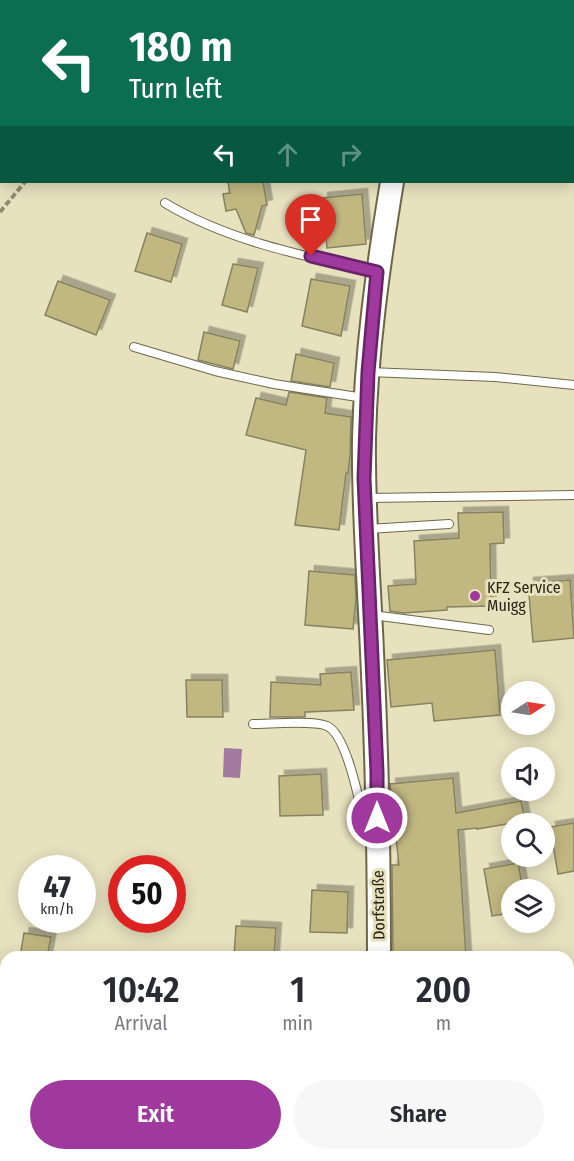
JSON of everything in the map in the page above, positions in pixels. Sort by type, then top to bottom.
[{"type":"main road","name":"Dorfstraße","points":[[379,951],[377,772],[365,498],[366,398],[377,272],[392,183]]},
{"type":"lane","points":[[165,202],[197,220],[241,237],[377,272]]},
{"type":"lane","points":[[134,347],[274,384],[366,398]]},
{"type":"lane","points":[[368,372],[495,377],[574,385]]},
{"type":"lane","points":[[365,498],[574,495]]},
{"type":"lane","points":[[367,529],[449,524]]},
{"type":"lane","points":[[370,615],[489,630]]},
{"type":"lane","points":[[253,724],[320,724],[334,730],[347,756],[368,834],[377,841]]},
{"type":"path","points":[[0,212],[24,183]]},
{"type":"shaded area","points":[[224,748],[242,749],[240,778],[223,777]]},
{"type":"building","points":[[228,183],[263,183],[267,205],[262,206],[254,235],[246,233],[236,209],[226,211],[223,194],[230,193]]},
{"type":"building","points":[[362,194],[366,244],[327,248],[322,198]]},
{"type":"building","points":[[147,233],[182,244],[171,282],[135,271]]},
{"type":"building","points":[[233,264],[258,268],[247,312],[222,305]]},
{"type":"building","points":[[311,279],[350,286],[341,336],[302,326]]},
{"type":"building","points":[[58,281],[110,300],[96,335],[45,315]]},
{"type":"building","points":[[204,332],[240,341],[233,369],[198,360]]},
{"type":"building","points":[[296,354],[334,363],[330,387],[291,381]]},
{"type":"building","points":[[289,392],[327,398],[325,413],[351,417],[350,457],[339,530],[295,525],[306,450],[246,435],[256,398],[286,405]]},
{"type":"building","points":[[503,512],[504,543],[490,544],[491,606],[447,607],[447,610],[403,613],[390,611],[388,586],[416,584],[414,541],[459,538],[458,513]]},
{"type":"building","points":[[309,571],[355,575],[356,599],[353,629],[305,625]]},
{"type":"building","points":[[570,580],[574,638],[533,642],[528,583]]},
{"type":"building","points":[[495,650],[500,715],[434,721],[432,703],[391,707],[387,660]]},
{"type":"building","points":[[351,672],[354,710],[305,712],[305,717],[270,717],[271,682],[321,685],[320,674]]},
{"type":"building","points":[[186,680],[222,680],[223,717],[187,717]]},
{"type":"building","points":[[321,774],[323,815],[280,816],[279,776]]},
{"type":"building","points":[[453,778],[456,813],[521,801],[523,813],[501,813],[501,825],[458,830],[466,951],[393,951],[392,865],[399,865],[390,784]]},
{"type":"building","points":[[574,823],[574,871],[558,874],[555,856],[555,826]]},
{"type":"building","points":[[501,866],[519,867],[521,879],[501,879],[501,915],[492,916],[484,869]]},
{"type":"building","points":[[312,890],[348,892],[347,933],[310,932]]},
{"type":"building","points":[[236,926],[276,928],[274,951],[234,951]]},
{"type":"building","points":[[24,933],[51,937],[48,951],[21,951]]},
{"type":"place","name":"KFZ Service Muigg","points":[[475,596]]},
{"type":"route","points":[[311,256],[377,272],[368,372],[364,478],[377,818]]}]
